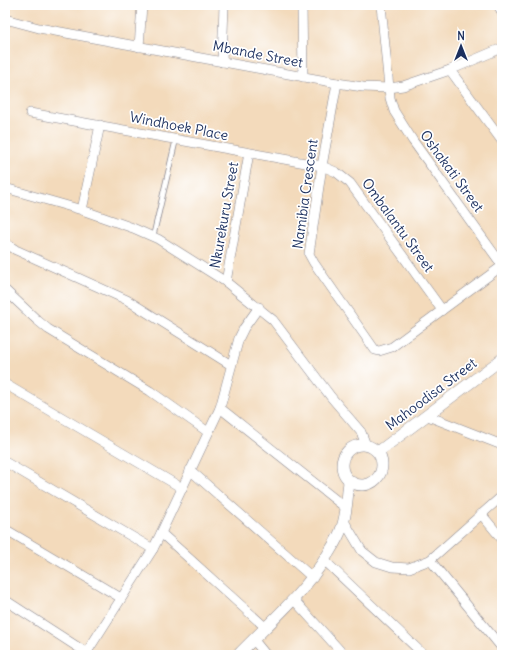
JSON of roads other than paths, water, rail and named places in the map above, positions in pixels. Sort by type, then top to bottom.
[{"type":"street","points":[[139,47],[142,5]]},
{"type":"street","points":[[222,62],[224,5]]},
{"type":"street","points":[[302,5],[303,77]]},
{"type":"street","name":"Oshakati Street","points":[[381,5],[391,104],[398,119],[502,265]]},
{"type":"street","points":[[498,5],[502,12]]},
{"type":"street","name":"Mbande Street","points":[[5,19],[39,28],[139,47],[363,87],[389,88],[414,83],[450,70],[502,48]]},
{"type":"street","points":[[450,70],[502,141]]},
{"type":"street","name":"Namibia Crescent","points":[[337,83],[322,166],[309,254],[368,343],[375,350],[379,351],[392,347],[502,265]]},
{"type":"street","name":"Windhoek Place","points":[[30,113],[322,166]]},
{"type":"street","points":[[82,210],[100,125]]},
{"type":"street","name":"Nkurekuru Street","points":[[226,282],[249,153]]},
{"type":"street","name":"Ombalantu Street","points":[[322,166],[336,172],[350,183],[442,310]]},
{"type":"street","points":[[5,188],[82,210],[133,228],[154,237],[226,282],[259,307],[273,320],[361,432],[366,445]]},
{"type":"street","points":[[5,243],[16,250],[127,300],[231,365]]},
{"type":"street","points":[[5,290],[48,329],[150,391],[208,432]]},
{"type":"street","points":[[5,600],[87,654],[153,549],[161,533],[220,408],[239,338],[244,328],[259,307]]},
{"type":"street","name":"Mahoodisa Street","points":[[378,452],[502,359]]},
{"type":"street","points":[[5,384],[182,488]]},
{"type":"street","points":[[220,408],[346,508]]},
{"type":"street","points":[[428,416],[502,445]]},
{"type":"street","points":[[238,655],[294,600],[313,578],[338,537],[344,522],[349,482],[342,471],[341,464],[347,451],[352,447],[366,445],[378,452],[381,458],[382,471],[374,482],[369,485],[362,486],[349,482]]},
{"type":"street","points":[[5,462],[153,549]]},
{"type":"street","points":[[190,470],[313,578]]},
{"type":"street","points":[[344,522],[362,551],[376,562],[392,567],[409,568],[430,560],[502,496]]},
{"type":"street","points":[[481,514],[502,539]]},
{"type":"street","points":[[5,529],[121,598]]},
{"type":"street","points":[[161,533],[265,627]]},
{"type":"street","points":[[324,560],[424,655]]},
{"type":"street","points":[[430,560],[502,648]]},
{"type":"street","points":[[294,600],[344,655]]},
{"type":"street","points":[[253,639],[266,655]]},
{"type":"lane","points":[[154,237],[176,139]]}]
